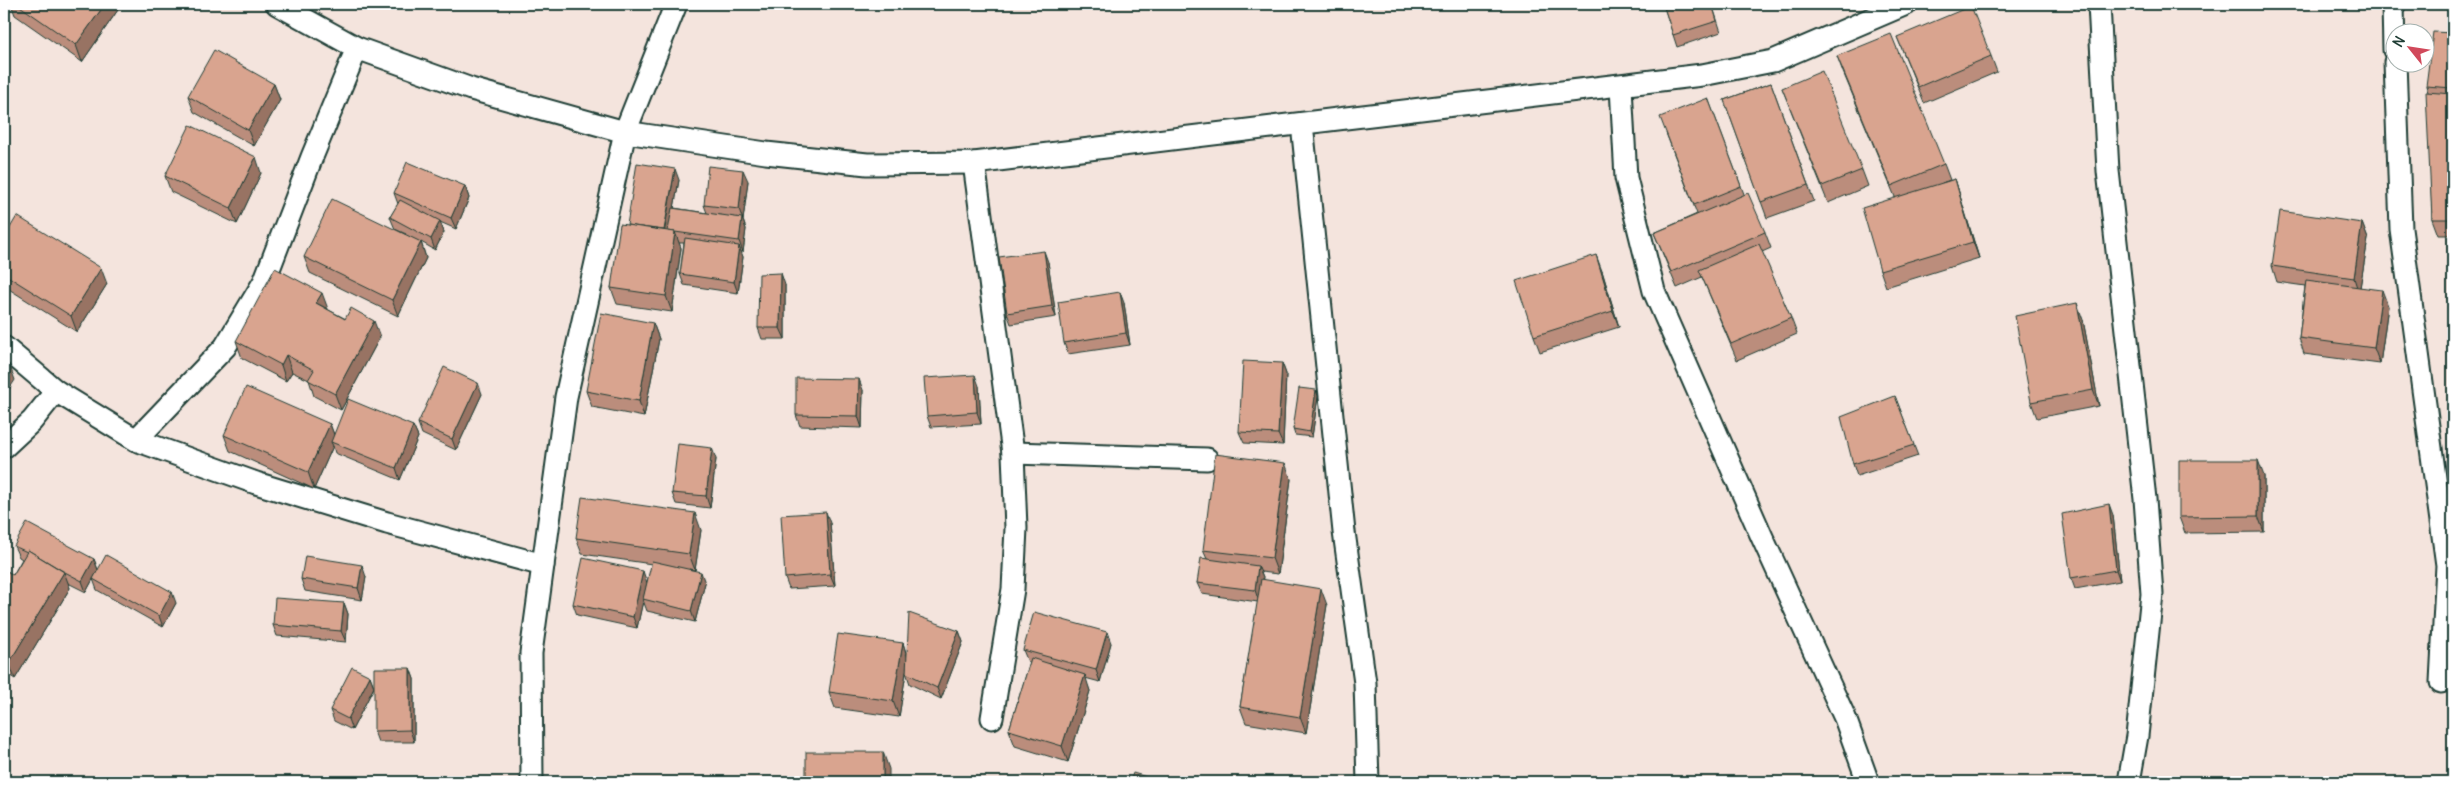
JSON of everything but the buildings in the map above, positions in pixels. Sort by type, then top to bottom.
[{"type":"street","points":[[277,4],[357,48],[471,89],[626,132],[766,153],[867,164],[974,163],[1199,134],[1620,87],[1702,75],[1773,61],[1879,9],[1906,4]]},
{"type":"street","points":[[532,782],[531,653],[566,397],[626,132],[676,4]]},
{"type":"street","points":[[2098,4],[2108,171],[2145,499],[2152,594],[2137,736],[2129,782]]},
{"type":"street","points":[[2393,4],[2393,22]]},
{"type":"street","points":[[136,440],[225,347],[264,282],[312,157],[357,48]]},
{"type":"street","points":[[2395,72],[2401,229],[2448,565],[2441,682]]},
{"type":"street","points":[[1620,87],[1626,178],[1654,291],[1762,537],[1845,718],[1868,782]]},
{"type":"street","points":[[1302,124],[1344,532],[1365,683],[1368,782]]},
{"type":"street","points":[[974,163],[1013,453],[1016,528],[1013,589],[992,718]]},
{"type":"street","points":[[4,347],[56,390],[136,440],[256,482],[387,523],[543,565]]},
{"type":"street","points":[[4,447],[32,420],[56,390]]},
{"type":"street","points":[[1013,453],[1207,459]]}]
